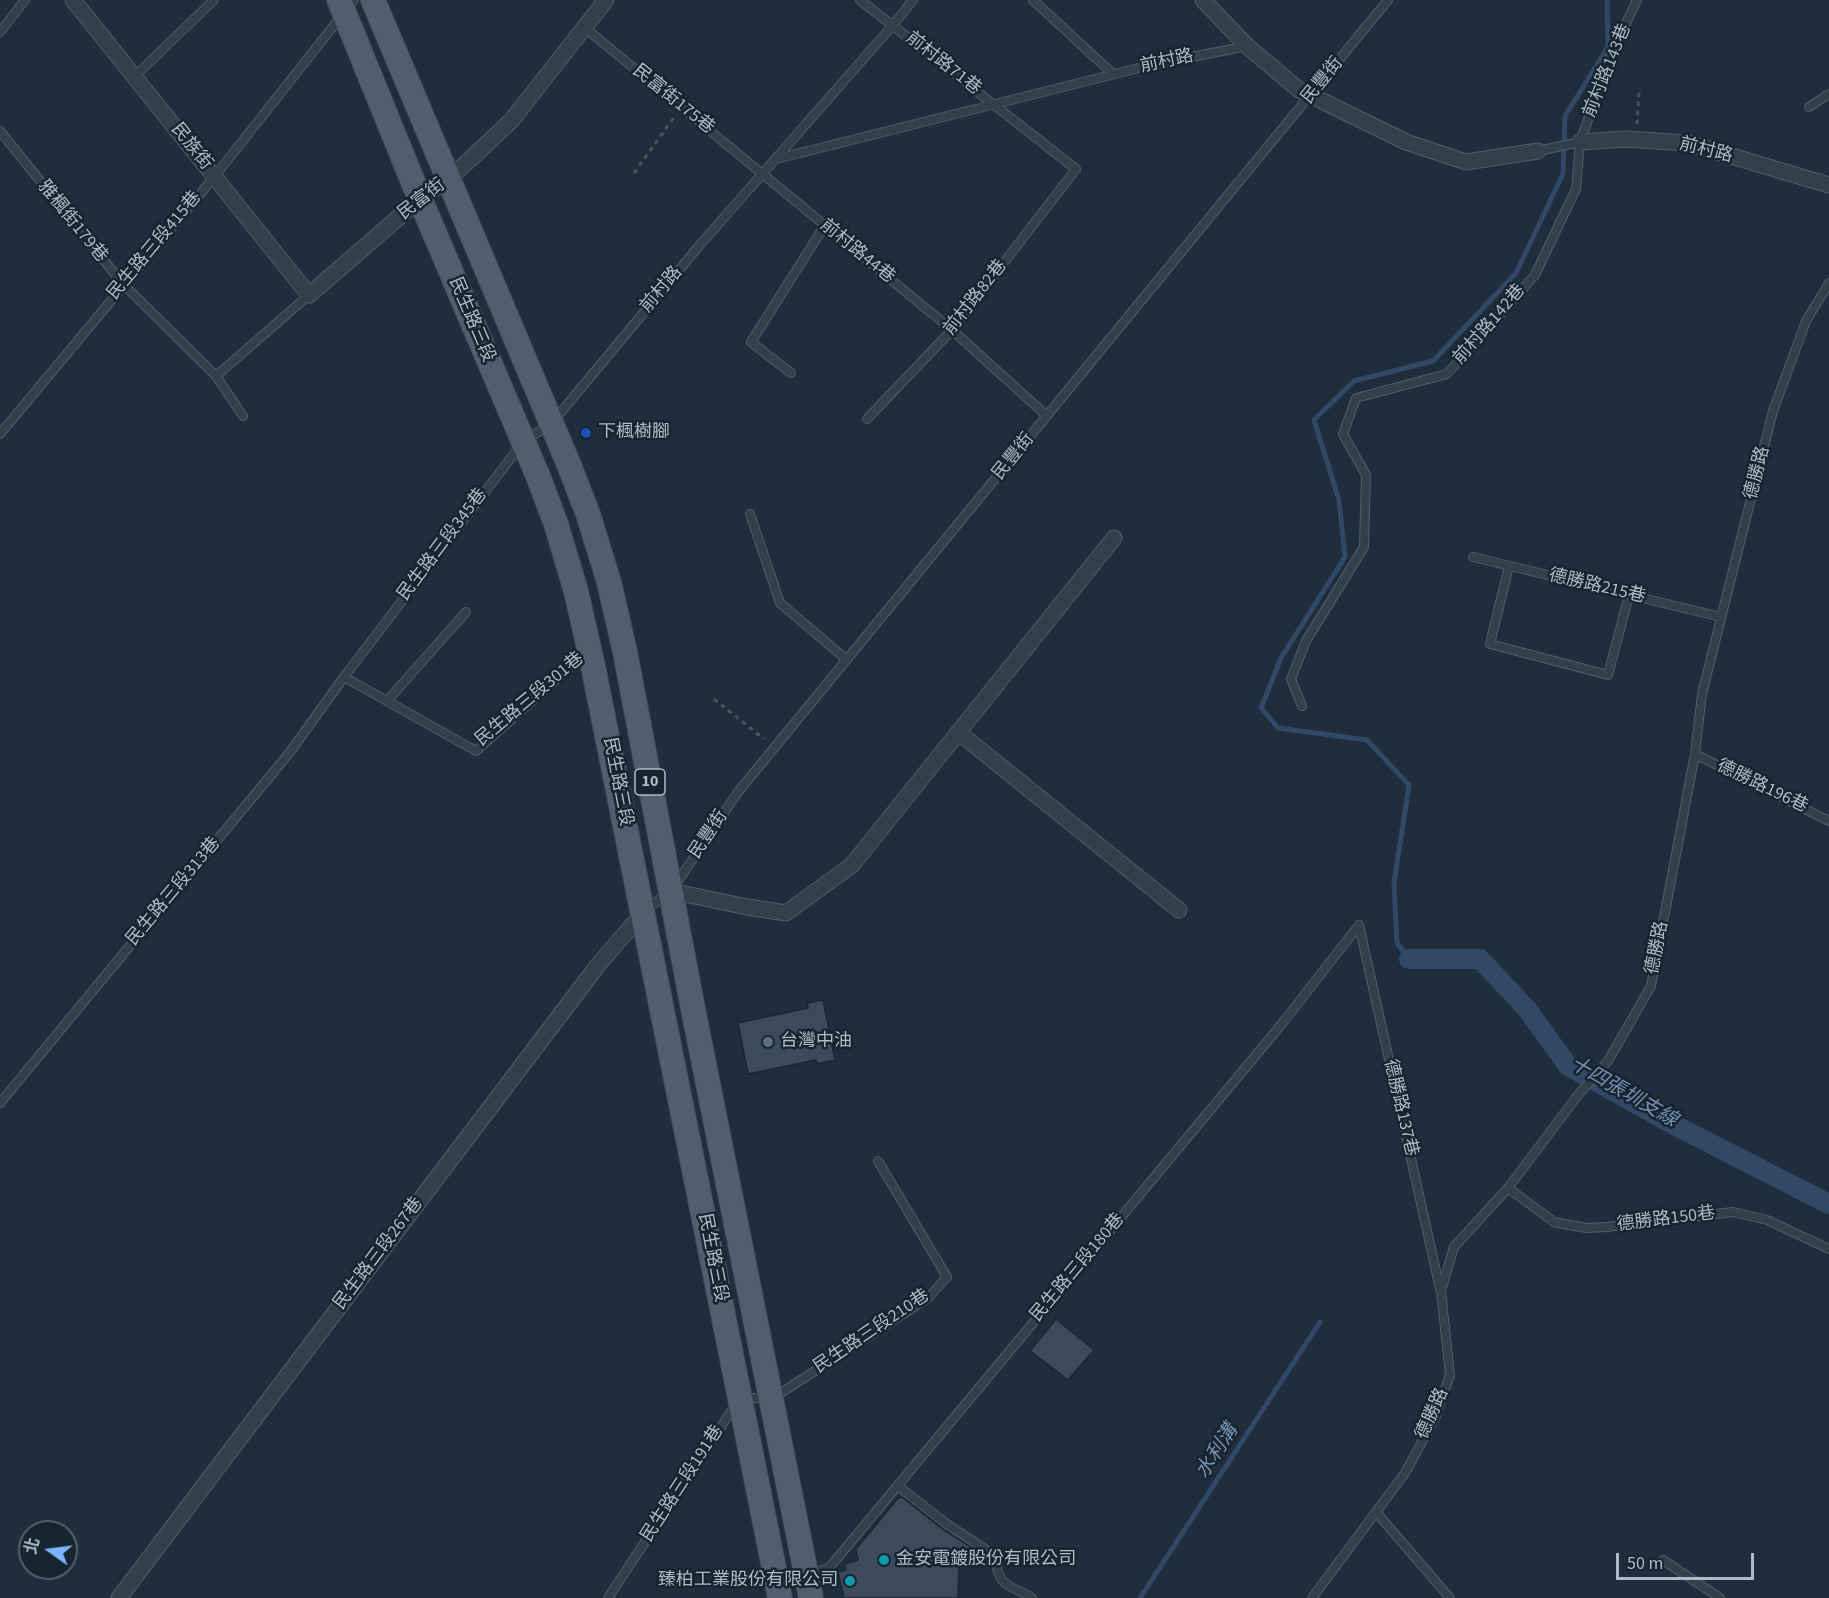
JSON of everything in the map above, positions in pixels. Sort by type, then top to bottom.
[{"type":"main road","name":"民生路三段","points":[[373,0],[552,423],[588,514],[609,582],[809,1587]]},
{"type":"main road","name":"民生路三段","points":[[346,4],[420,200],[538,476],[556,524],[576,591],[590,649],[778,1590]]},
{"type":"street","name":"民族街","points":[[72,0],[309,295]]},
{"type":"street","name":"民富街","points":[[309,295],[420,200],[448,180],[511,121],[606,0]]},
{"type":"street","points":[[1203,0],[1247,46],[1298,89],[1406,142],[1466,162],[1538,151]]},
{"type":"street","name":"前村路","points":[[1580,142],[1625,139],[1688,143],[1829,185]]},
{"type":"street","points":[[671,891],[747,907],[786,912],[852,865],[1114,538]]},
{"type":"street","points":[[958,732],[1179,910]]},
{"type":"street","name":"民生路三段267巷","points":[[119,1598],[598,965],[643,913]]},
{"type":"lane","points":[[0,32],[25,0]]},
{"type":"lane","points":[[134,76],[214,0]]},
{"type":"lane","name":"前村路71巷","points":[[860,0],[1076,169]]},
{"type":"lane","name":"前村路","points":[[552,423],[699,246],[913,0]]},
{"type":"lane","points":[[1033,0],[1113,74]]},
{"type":"lane","name":"民豐街","points":[[643,913],[671,891],[738,792],[1388,0]]},
{"type":"lane","name":"前村路143巷","points":[[1580,142],[1610,57],[1637,0]]},
{"type":"lane","name":"民生路三段415巷","points":[[0,434],[215,176],[346,4]]},
{"type":"lane","name":"民富街175巷","points":[[584,27],[762,174]]},
{"type":"lane","name":"前村路","points":[[774,159],[1113,74],[1247,46]]},
{"type":"lane","points":[[1809,107],[1829,94]]},
{"type":"lane","name":"雅楓街179巷","points":[[0,131],[123,284],[216,376],[243,416]]},
{"type":"lane","points":[[1538,151],[1580,142]]},
{"type":"lane","name":"前村路142巷","points":[[1302,706],[1291,679],[1306,640],[1364,548],[1366,475],[1343,434],[1356,398],[1447,374],[1535,275],[1576,189],[1580,142]]},
{"type":"lane","name":"前村路82巷","points":[[867,419],[952,330],[1076,169]]},
{"type":"lane","name":"前村路44巷","points":[[762,174],[952,330],[1047,417]]},
{"type":"lane","points":[[791,372],[751,342],[825,225]]},
{"type":"lane","name":"德勝路","points":[[1312,1598],[1405,1473],[1430,1427],[1450,1375],[1441,1291],[1454,1247],[1508,1188],[1578,1095],[1608,1060],[1651,986],[1695,754],[1702,694],[1773,411],[1806,321],[1829,283]]},
{"type":"lane","name":"民富街","points":[[216,376],[309,295]]},
{"type":"lane","name":"民生路三段345巷","points":[[344,676],[523,442],[552,423]]},
{"type":"lane","points":[[750,514],[780,603],[847,660]]},
{"type":"lane","name":"德勝路215巷","points":[[1473,558],[1721,617]]},
{"type":"lane","points":[[1509,566],[1490,644],[1608,675],[1629,595]]},
{"type":"lane","points":[[387,701],[466,612]]},
{"type":"lane","name":"民生路三段301巷","points":[[344,676],[476,751],[590,649]]},
{"type":"lane","name":"民生路三段313巷","points":[[0,1103],[290,752],[344,676]]},
{"type":"lane","name":"德勝路196巷","points":[[1695,754],[1829,821]]},
{"type":"lane","name":"德勝路137巷","points":[[1359,925],[1441,1291]]},
{"type":"lane","name":"民生路三段180巷","points":[[778,1590],[809,1587],[829,1568],[1281,1025],[1359,925]]},
{"type":"lane","name":"民生路三段210巷","points":[[772,1398],[928,1298],[947,1277],[878,1161]]},
{"type":"lane","name":"德勝路150巷","points":[[1508,1188],[1554,1222],[1586,1228],[1606,1227],[1733,1212],[1767,1220],[1829,1249]]},
{"type":"lane","points":[[740,1398],[772,1398]]},
{"type":"lane","name":"民生路三段191巷","points":[[608,1598],[740,1398]]},
{"type":"lane","points":[[898,1486],[948,1525],[991,1553],[996,1558],[1001,1580],[1032,1598]]},
{"type":"lane","points":[[1376,1512],[1450,1598]]},
{"type":"lane","points":[[1664,1560],[1720,1598]]},
{"type":"path","points":[[1636,141],[1639,92]]},
{"type":"path","points":[[634,173],[681,107]]},
{"type":"path","points":[[714,699],[775,747]]},
{"type":"building","points":[[823,1000],[835,1060],[817,1064],[816,1060],[748,1074],[738,1023],[808,1008],[807,1003]]},
{"type":"building","points":[[1056,1319],[1094,1350],[1068,1380],[1030,1351]]},
{"type":"building","points":[[902,1497],[944,1530],[973,1548],[959,1565],[958,1598],[844,1598],[838,1572],[846,1570],[845,1564],[858,1560],[856,1549],[898,1498]]},
{"type":"waterway","points":[[1409,959],[1397,943],[1394,883],[1409,785],[1367,740],[1278,728],[1261,708],[1281,658],[1345,557],[1339,500],[1314,420],[1354,381],[1433,361],[1516,273],[1563,174],[1565,116],[1608,47],[1607,0]]},
{"type":"waterway","name":"十四張圳支線","points":[[1409,959],[1480,959],[1527,1009],[1568,1066],[1678,1127],[1829,1204]]},
{"type":"waterway","name":"水利溝","points":[[1140,1598],[1320,1322]]},
{"type":"place","name":"下楓樹腳","points":[[586,433]]},
{"type":"place","name":"台灣中油","points":[[768,1042]]},
{"type":"place","name":"金安電鍍股份有限公司","points":[[884,1560]]},
{"type":"place","name":"臻柏工業股份有限公司","points":[[850,1581]]}]
